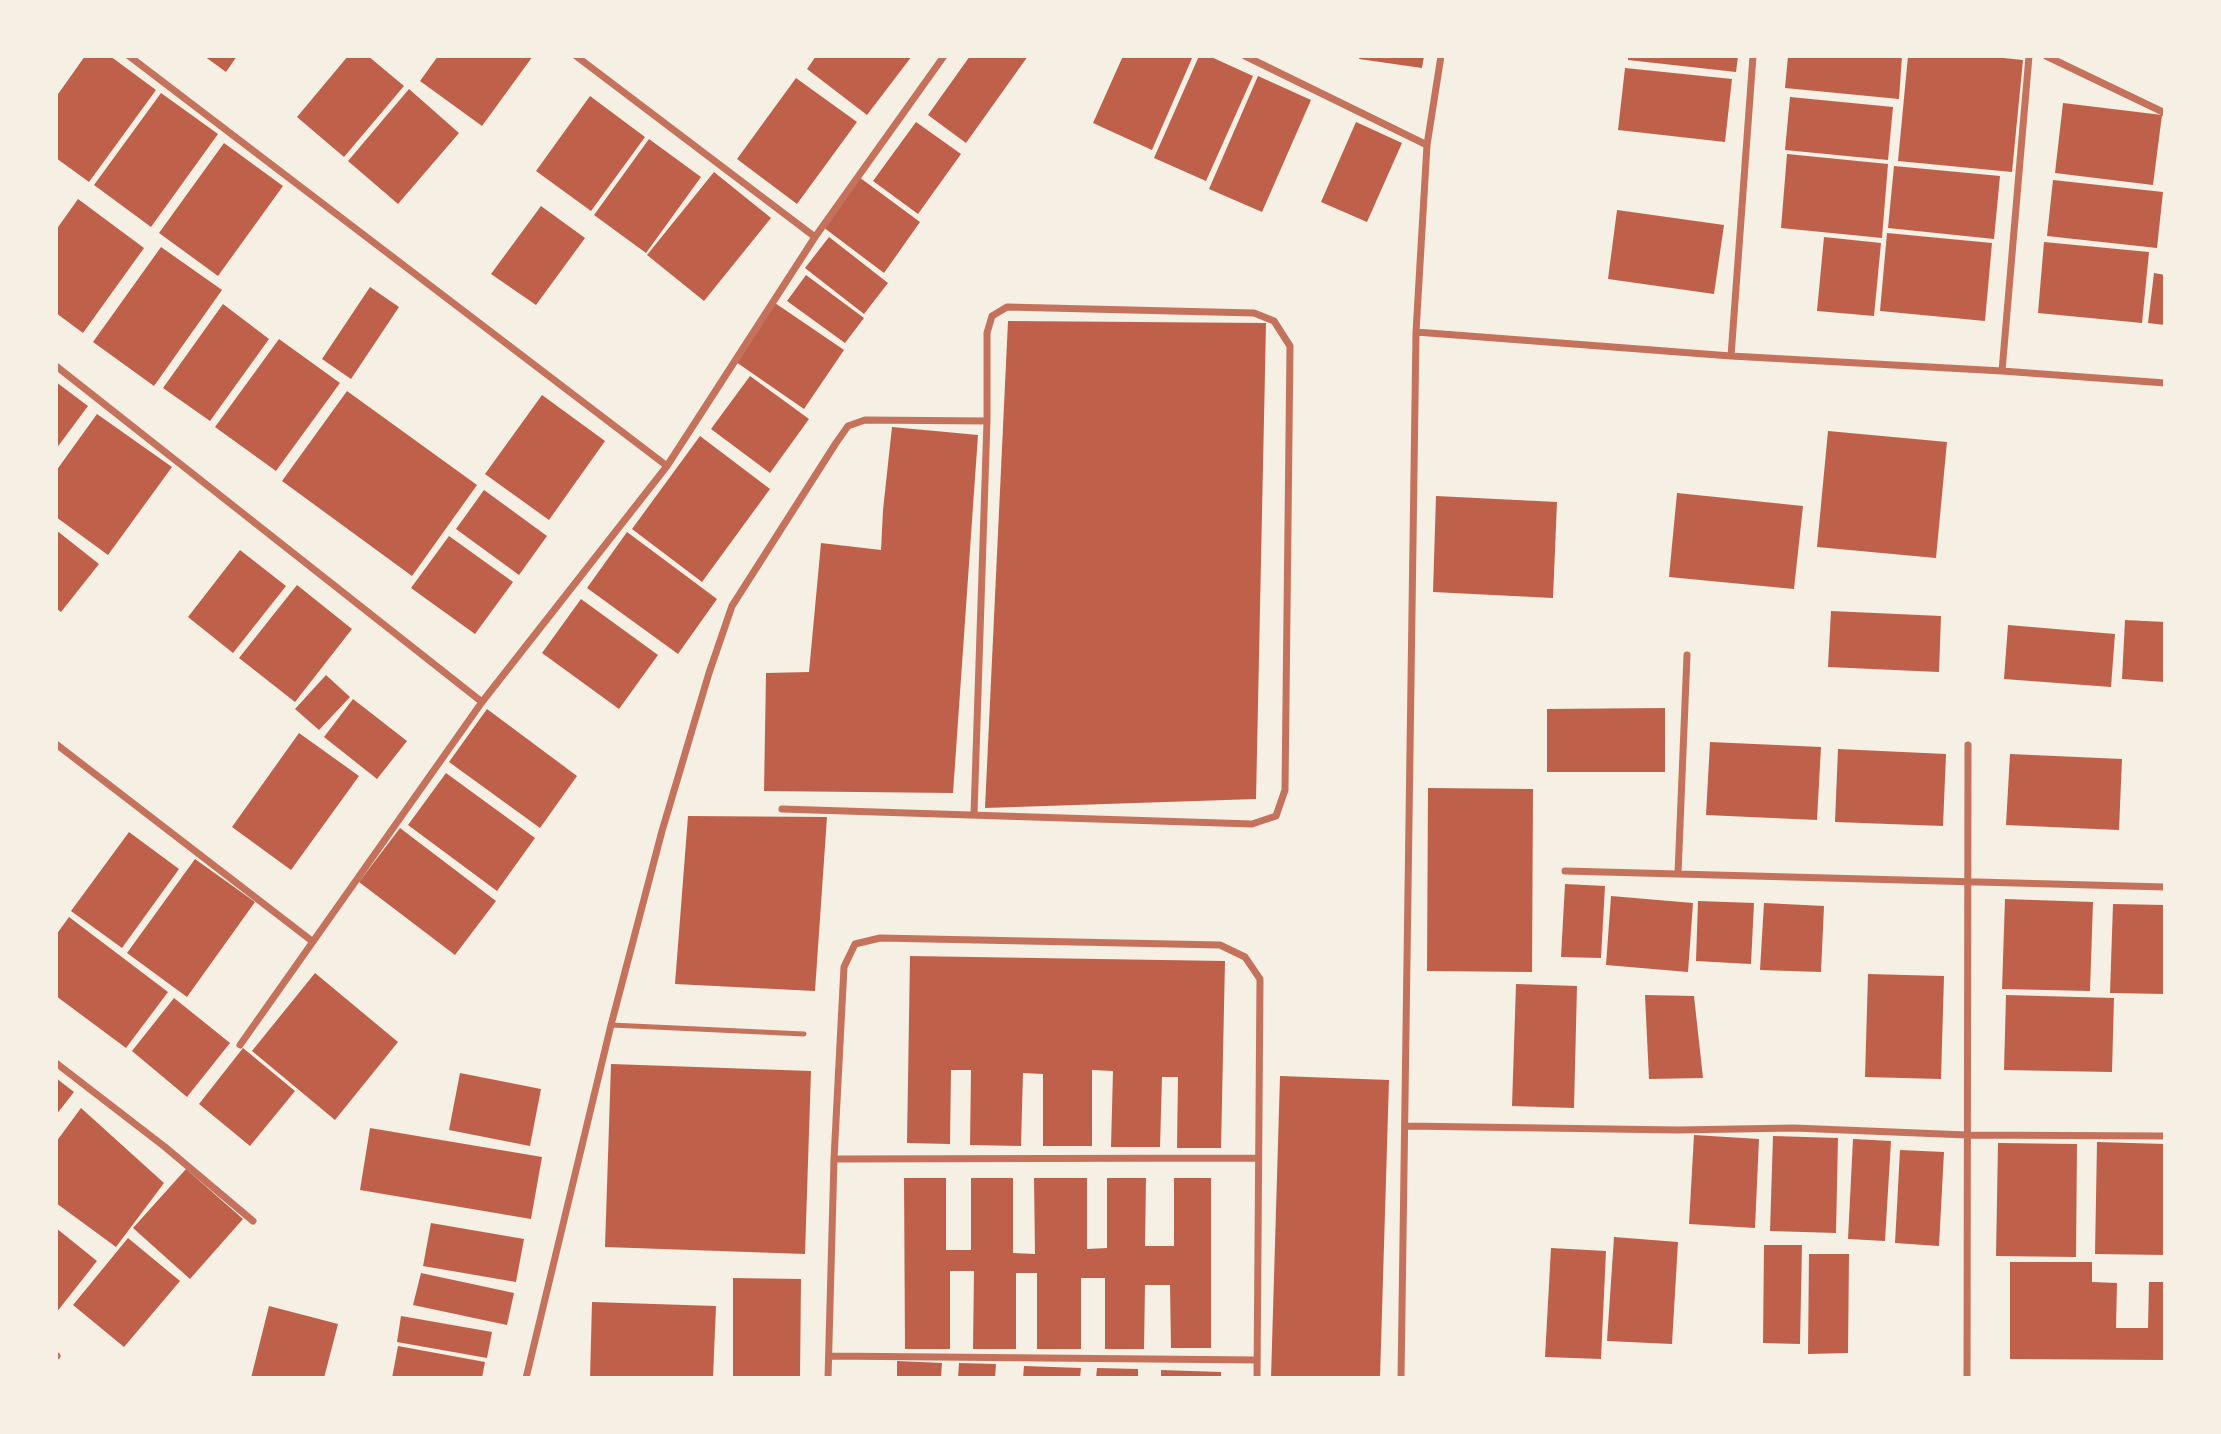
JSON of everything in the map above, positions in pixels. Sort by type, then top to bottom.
[{"type":"street","points":[[128,56],[667,466]]},
{"type":"street","points":[[576,56],[815,237]]},
{"type":"street","points":[[240,1045],[482,702],[667,466],[815,237],[944,56]]},
{"type":"street","points":[[1245,56],[1427,145]]},
{"type":"street","points":[[1401,1378],[1416,331],[1427,145],[1441,56]]},
{"type":"street","points":[[1731,356],[1754,56]]},
{"type":"street","points":[[2002,371],[2029,56]]},
{"type":"street","points":[[2046,56],[2165,113]]},
{"type":"street","points":[[782,809],[1252,824],[1276,816],[1285,790],[1290,346],[1274,321],[1254,313],[1007,307],[992,317],[987,333],[987,421],[974,814]]},
{"type":"street","points":[[1416,331],[1731,356],[2165,383]]},
{"type":"street","points":[[56,366],[482,702]]},
{"type":"street","points":[[526,1378],[611,1025],[662,831],[732,606],[848,426],[865,421],[987,421]]},
{"type":"street","points":[[1678,874],[1687,655]]},
{"type":"street","points":[[56,744],[312,941]]},
{"type":"street","points":[[1966,1378],[1968,745]]},
{"type":"street","points":[[1564,871],[2165,887]]},
{"type":"street","points":[[828,1378],[834,1159],[844,967],[855,944],[880,938],[1220,945],[1245,957],[1259,979],[1256,1378]]},
{"type":"street","points":[[56,1063],[165,1147],[253,1221]]},
{"type":"street","points":[[1405,1126],[1678,1130],[1794,1128],[1967,1135],[2165,1136]]},
{"type":"street","points":[[834,1159],[1258,1158]]},
{"type":"street","points":[[829,1356],[1257,1360]]},
{"type":"lane","points":[[611,1025],[804,1034]]},
{"type":"building","points":[[85,56],[110,56],[156,90],[89,182],[56,158],[56,97]]},
{"type":"building","points":[[204,56],[237,56],[226,72]]},
{"type":"building","points":[[348,56],[368,56],[404,86],[344,157],[297,117]]},
{"type":"building","points":[[438,56],[533,56],[482,126],[420,81]]},
{"type":"building","points":[[816,56],[912,56],[867,115],[807,69]]},
{"type":"building","points":[[970,56],[1028,56],[966,143],[928,115]]},
{"type":"building","points":[[1123,56],[1193,56],[1152,150],[1093,123]]},
{"type":"building","points":[[1199,56],[1209,56],[1253,76],[1206,181],[1154,158]]},
{"type":"building","points":[[1360,56],[1424,56],[1422,68],[1359,59]]},
{"type":"building","points":[[1628,56],[1738,56],[1736,72],[1628,60]]},
{"type":"building","points":[[1788,56],[1902,56],[1899,99],[1785,88]]},
{"type":"building","points":[[1908,56],[1984,56],[2023,60],[2012,172],[1898,161]]},
{"type":"building","points":[[1625,68],[1732,79],[1725,142],[1618,130]]},
{"type":"building","points":[[1258,76],[1311,100],[1262,212],[1209,189]]},
{"type":"building","points":[[796,78],[857,122],[797,204],[737,159]]},
{"type":"building","points":[[409,89],[459,133],[398,204],[348,161]]},
{"type":"building","points":[[161,93],[218,134],[151,227],[94,185]]},
{"type":"building","points":[[590,96],[645,137],[591,211],[536,171]]},
{"type":"building","points":[[1790,97],[1893,107],[1888,160],[1785,150]]},
{"type":"building","points":[[2063,103],[2162,115],[2153,185],[2055,173]]},
{"type":"building","points":[[916,122],[961,154],[918,214],[873,181]]},
{"type":"building","points":[[1356,122],[1402,143],[1367,222],[1321,202]]},
{"type":"building","points":[[649,139],[701,177],[646,253],[594,215]]},
{"type":"building","points":[[224,143],[283,186],[218,276],[159,233]]},
{"type":"building","points":[[1787,154],[1888,164],[1882,238],[1781,228]]},
{"type":"building","points":[[1894,166],[2000,176],[1994,239],[1888,228]]},
{"type":"building","points":[[714,172],[771,218],[704,301],[647,255]]},
{"type":"building","points":[[859,177],[920,222],[884,273],[823,227]]},
{"type":"building","points":[[2053,180],[2163,192],[2157,248],[2047,236]]},
{"type":"building","points":[[78,199],[144,248],[83,333],[56,313],[56,230]]},
{"type":"building","points":[[541,206],[585,238],[536,305],[491,274]]},
{"type":"building","points":[[1617,210],[1724,225],[1714,294],[1608,279]]},
{"type":"building","points":[[1887,233],[1992,243],[1985,321],[1880,311]]},
{"type":"building","points":[[829,237],[888,283],[864,314],[805,268]]},
{"type":"building","points":[[1824,237],[1881,243],[1874,316],[1817,311]]},
{"type":"building","points":[[2044,242],[2149,252],[2142,323],[2038,313]]},
{"type":"building","points":[[161,247],[222,290],[154,386],[93,342]]},
{"type":"building","points":[[2154,273],[2165,275],[2165,325],[2148,323]]},
{"type":"building","points":[[806,275],[864,318],[845,343],[787,301]]},
{"type":"building","points":[[370,287],[399,307],[351,379],[322,359]]},
{"type":"building","points":[[775,303],[844,350],[804,409],[736,362]]},
{"type":"building","points":[[223,304],[269,339],[210,421],[163,388]]},
{"type":"building","points":[[1008,321],[1266,323],[1256,799],[985,808]]},
{"type":"building","points":[[279,339],[340,383],[276,471],[215,427]]},
{"type":"building","points":[[750,376],[809,419],[770,473],[711,429]]},
{"type":"building","points":[[56,382],[88,406],[56,449]]},
{"type":"building","points":[[347,391],[477,485],[412,576],[282,481]]},
{"type":"building","points":[[542,395],[605,441],[549,520],[485,474]]},
{"type":"building","points":[[97,414],[172,467],[108,555],[56,517],[56,471]]},
{"type":"building","points":[[892,427],[978,435],[953,793],[764,791],[766,673],[809,672],[821,543],[881,550]]},
{"type":"building","points":[[1828,431],[1947,442],[1936,558],[1817,547]]},
{"type":"building","points":[[700,436],[770,489],[702,582],[632,529]]},
{"type":"building","points":[[484,490],[547,536],[519,575],[456,529]]},
{"type":"building","points":[[1677,493],[1803,506],[1794,589],[1669,577]]},
{"type":"building","points":[[1436,496],[1557,502],[1553,598],[1433,592]]},
{"type":"building","points":[[56,530],[99,564],[61,612],[56,608]]},
{"type":"building","points":[[627,532],[717,599],[678,654],[587,588]]},
{"type":"building","points":[[449,536],[513,582],[475,634],[411,588]]},
{"type":"building","points":[[240,550],[286,586],[233,653],[188,617]]},
{"type":"building","points":[[297,585],[352,629],[295,702],[239,658]]},
{"type":"building","points":[[581,599],[658,655],[619,709],[542,653]]},
{"type":"building","points":[[1831,611],[1941,616],[1939,672],[1828,667]]},
{"type":"building","points":[[2125,620],[2165,622],[2165,682],[2122,679]]},
{"type":"building","points":[[2008,625],[2115,634],[2111,687],[2004,679]]},
{"type":"building","points":[[326,675],[350,697],[319,730],[295,709]]},
{"type":"building","points":[[353,699],[407,741],[377,779],[324,737]]},
{"type":"building","points":[[1665,708],[1665,772],[1547,772],[1547,709]]},
{"type":"building","points":[[487,709],[577,776],[540,828],[449,762]]},
{"type":"building","points":[[299,733],[359,776],[291,870],[232,827]]},
{"type":"building","points":[[1710,742],[1821,747],[1817,820],[1706,815]]},
{"type":"building","points":[[1838,749],[1946,754],[1943,826],[1835,822]]},
{"type":"building","points":[[2010,754],[2122,759],[2119,830],[2006,825]]},
{"type":"building","points":[[446,773],[535,838],[497,891],[408,825]]},
{"type":"building","points":[[1428,788],[1533,789],[1532,972],[1427,971]]},
{"type":"building","points":[[688,816],[827,817],[815,991],[675,984]]},
{"type":"building","points":[[400,828],[496,901],[455,955],[359,882]]},
{"type":"building","points":[[129,832],[179,869],[122,948],[71,911]]},
{"type":"building","points":[[195,859],[255,902],[187,997],[127,953]]},
{"type":"building","points":[[1565,884],[1605,886],[1601,958],[1561,957]]},
{"type":"building","points":[[1611,896],[1693,903],[1688,972],[1606,965]]},
{"type":"building","points":[[2005,899],[2093,902],[2090,991],[2002,989]]},
{"type":"building","points":[[1698,901],[1754,903],[1751,964],[1696,961]]},
{"type":"building","points":[[1764,903],[1824,906],[1821,972],[1760,970]]},
{"type":"building","points":[[2113,904],[2165,905],[2165,994],[2110,993]]},
{"type":"building","points":[[69,917],[168,992],[126,1048],[56,996],[56,935]]},
{"type":"building","points":[[910,956],[1225,961],[1221,1148],[1177,1148],[1178,1077],[1162,1077],[1160,1147],[1111,1147],[1113,1071],[1092,1070],[1092,1146],[1043,1146],[1043,1074],[1023,1073],[1021,1146],[970,1145],[971,1070],[951,1070],[950,1144],[907,1143]]},
{"type":"building","points":[[315,973],[398,1042],[335,1120],[252,1051]]},
{"type":"building","points":[[1868,974],[1944,976],[1941,1079],[1865,1077]]},
{"type":"building","points":[[1516,984],[1577,986],[1574,1108],[1512,1106]]},
{"type":"building","points":[[1645,995],[1694,996],[1703,1078],[1649,1079]]},
{"type":"building","points":[[2006,995],[2114,998],[2112,1072],[2004,1070]]},
{"type":"building","points":[[174,998],[230,1043],[187,1097],[132,1051]]},
{"type":"building","points":[[243,1048],[295,1091],[250,1146],[199,1104]]},
{"type":"building","points":[[611,1064],[811,1071],[805,1254],[605,1247]]},
{"type":"building","points":[[460,1073],[541,1089],[530,1146],[449,1130]]},
{"type":"building","points":[[1280,1076],[1389,1080],[1380,1378],[1271,1378]]},
{"type":"building","points":[[56,1078],[74,1092],[56,1115]]},
{"type":"building","points":[[81,1108],[164,1183],[116,1247],[56,1203],[56,1142]]},
{"type":"building","points":[[370,1128],[542,1157],[531,1219],[360,1190]]},
{"type":"building","points":[[1694,1135],[1759,1139],[1755,1228],[1689,1224]]},
{"type":"building","points":[[1773,1136],[1838,1138],[1836,1233],[1770,1231]]},
{"type":"building","points":[[1853,1139],[1891,1141],[1885,1241],[1848,1239]]},
{"type":"building","points":[[2097,1142],[2165,1144],[2165,1255],[2095,1254]]},
{"type":"building","points":[[1998,1143],[2077,1144],[2076,1257],[1996,1256]]},
{"type":"building","points":[[1900,1150],[1944,1152],[1939,1246],[1895,1243]]},
{"type":"building","points":[[186,1169],[243,1219],[190,1279],[133,1228]]},
{"type":"building","points":[[904,1178],[946,1178],[946,1250],[971,1250],[971,1178],[1013,1178],[1013,1253],[1035,1254],[1034,1178],[1087,1178],[1087,1249],[1107,1248],[1107,1178],[1146,1178],[1145,1246],[1174,1246],[1174,1178],[1211,1178],[1211,1348],[1171,1348],[1170,1285],[1145,1285],[1144,1349],[1105,1349],[1105,1278],[1081,1278],[1081,1349],[1037,1349],[1037,1273],[1016,1273],[1016,1349],[973,1349],[974,1271],[950,1271],[950,1349],[905,1349]]},
{"type":"building","points":[[431,1223],[524,1239],[516,1282],[423,1266]]},
{"type":"building","points":[[56,1228],[97,1261],[56,1313]]},
{"type":"building","points":[[1614,1237],[1678,1242],[1672,1344],[1607,1341]]},
{"type":"building","points":[[128,1238],[180,1281],[124,1347],[73,1305]]},
{"type":"building","points":[[1764,1245],[1802,1245],[1800,1344],[1763,1343]]},
{"type":"building","points":[[1551,1248],[1606,1251],[1601,1359],[1545,1357]]},
{"type":"building","points":[[1809,1254],[1849,1254],[1848,1353],[1808,1354]]},
{"type":"building","points":[[2010,1262],[2092,1262],[2092,1282],[2117,1283],[2116,1328],[2148,1328],[2149,1282],[2165,1282],[2165,1360],[2010,1359]]},
{"type":"building","points":[[421,1273],[514,1293],[507,1325],[413,1305]]},
{"type":"building","points":[[733,1278],[801,1279],[800,1378],[733,1378]]},
{"type":"building","points":[[592,1302],[716,1306],[713,1378],[590,1378]]},
{"type":"building","points":[[269,1306],[338,1324],[324,1378],[251,1378]]},
{"type":"building","points":[[401,1316],[492,1332],[487,1358],[397,1342]]},
{"type":"building","points":[[398,1346],[485,1362],[482,1378],[392,1378]]},
{"type":"building","points":[[897,1361],[942,1363],[941,1378],[897,1378]]},
{"type":"building","points":[[959,1363],[996,1364],[995,1378],[958,1378]]},
{"type":"building","points":[[1024,1366],[1081,1368],[1080,1378],[1023,1378]]},
{"type":"building","points":[[1097,1368],[1138,1369],[1138,1378],[1096,1378]]},
{"type":"building","points":[[1161,1370],[1221,1372],[1221,1378],[1161,1378]]}]
